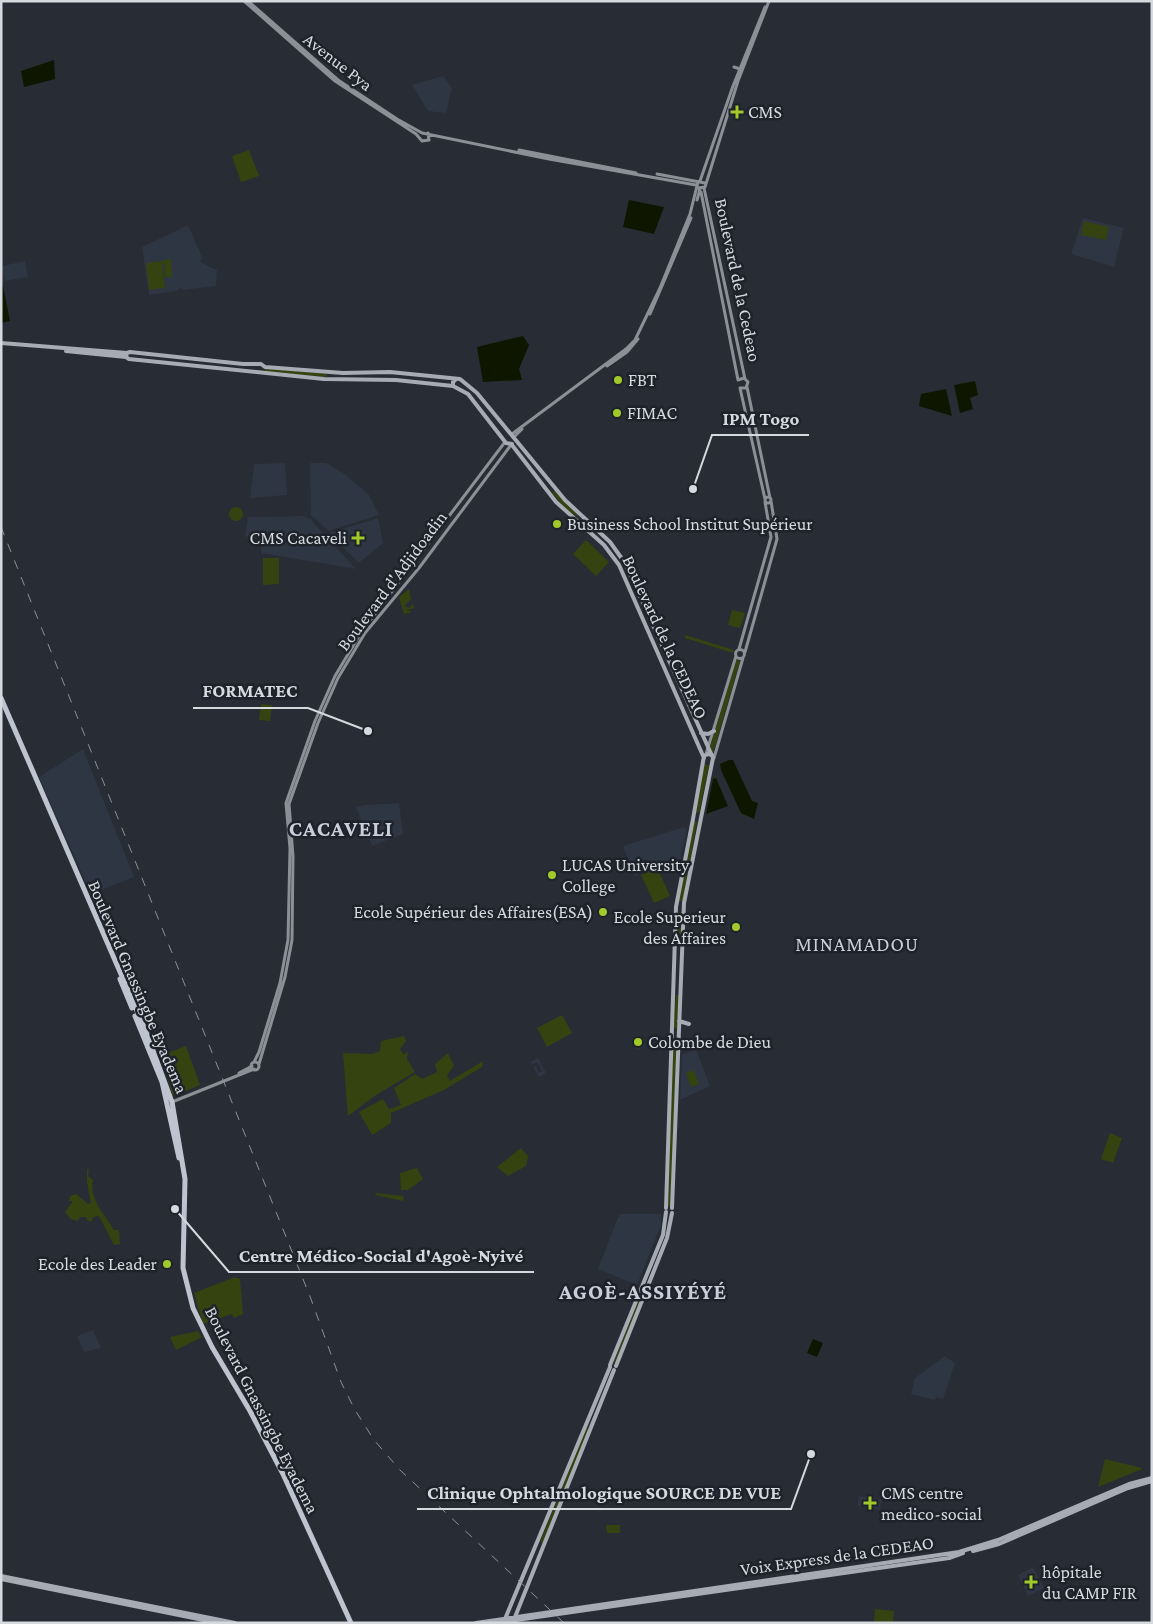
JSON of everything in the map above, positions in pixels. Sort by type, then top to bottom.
[{"type":"highway","name":"Boulevard Gnassingbe Eyadema","points":[[1,698],[150,1042],[169,1102],[181,1173],[181,1268],[192,1312],[210,1350],[278,1469],[348,1623]]},
{"type":"highway","name":"Boulevard Gnassingbe Eyadema","points":[[1,706],[149,1049],[169,1102]]},
{"type":"main road","name":"Avenue Pya","points":[[244,1],[335,81],[420,137]]},
{"type":"main road","name":"Avenue Pya","points":[[248,1],[338,80],[397,119],[422,133]]},
{"type":"main road","points":[[431,135],[424,142],[420,137],[422,133],[699,186],[705,183],[768,1]]},
{"type":"main road","points":[[505,440],[513,436],[626,349],[635,340],[685,228],[741,68],[768,1]]},
{"type":"main road","points":[[734,68],[741,68]]},
{"type":"main road","points":[[127,355],[132,359],[262,373],[347,380],[396,380],[453,386],[468,394],[505,440],[512,445],[513,436],[538,415],[634,345],[662,290],[696,203],[699,186]]},
{"type":"main road","name":"Boulevard de la Cedeao","points":[[699,186],[738,385],[765,501],[771,537],[739,649]]},
{"type":"main road","name":"Boulevard de la Cedeao","points":[[699,186],[747,387],[778,537],[744,652]]},
{"type":"main road","points":[[696,203],[702,203]]},
{"type":"main road","points":[[1,344],[261,364],[265,367],[329,372],[390,372],[462,381],[477,392],[550,483],[620,554],[712,758]]},
{"type":"main road","points":[[132,353],[132,359]]},
{"type":"main road","points":[[256,365],[256,372]]},
{"type":"main road","points":[[262,373],[265,367]]},
{"type":"main road","points":[[328,379],[329,372]]},
{"type":"main road","points":[[347,373],[347,380]]},
{"type":"main road","points":[[453,386],[456,379]]},
{"type":"main road","points":[[738,380],[745,379]]},
{"type":"main road","points":[[459,388],[462,381]]},
{"type":"main road","points":[[740,388],[747,387]]},
{"type":"main road","name":"Boulevard d'Adjidoadin","points":[[259,1064],[285,977],[292,940],[293,848],[288,811],[297,776],[335,676],[362,631],[505,440]]},
{"type":"main road","name":"Boulevard d'Adjidoadin","points":[[253,1068],[260,1052],[286,958],[289,935],[290,848],[285,812],[287,797],[338,678],[364,633],[419,568],[512,445]]},
{"type":"main road","name":"Boulevard de la CEDEAO","points":[[512,445],[549,493],[615,558],[704,758]]},
{"type":"main road","points":[[545,488],[550,483]]},
{"type":"main road","points":[[549,493],[555,488]]},
{"type":"main road","points":[[765,501],[771,500]]},
{"type":"main road","points":[[762,567],[769,570]]},
{"type":"main road","points":[[760,573],[767,576]]},
{"type":"main road","points":[[648,629],[653,626]]},
{"type":"main road","points":[[656,647],[662,644]]},
{"type":"main road","points":[[739,649],[744,652]]},
{"type":"main road","name":"Boulevard de la CEDEAO","points":[[640,1290],[663,1235],[666,1210],[677,907],[704,758],[739,649]]},
{"type":"main road","name":"Boulevard de la CEDEAO","points":[[647,1292],[669,1232],[672,1210],[684,907],[712,758],[744,652]]},
{"type":"main road","points":[[736,656],[743,658]]},
{"type":"main road","points":[[701,733],[708,734],[714,731]]},
{"type":"main road","points":[[704,758],[712,758]]},
{"type":"main road","points":[[704,758],[707,763],[712,758]]},
{"type":"main road","points":[[694,817],[700,818]]},
{"type":"main road","points":[[677,907],[681,903],[684,907]]},
{"type":"main road","points":[[679,1021],[689,1024]]},
{"type":"main road","points":[[672,1034],[678,1033]]},
{"type":"main road","points":[[169,1102],[253,1068],[258,1068],[259,1064],[254,1062]]},
{"type":"main road","points":[[666,1210],[672,1210]]},
{"type":"main road","points":[[640,1290],[647,1292]]},
{"type":"main road","points":[[640,1290],[642,1296],[647,1292]]},
{"type":"main road","points":[[496,1623],[507,1620],[640,1290]]},
{"type":"main road","points":[[515,1617],[647,1292]]},
{"type":"main road","points":[[610,1366],[615,1368]]},
{"type":"main road","points":[[586,1423],[588,1427],[592,1425]]},
{"type":"main road","points":[[476,1623],[949,1558],[999,1542],[1128,1488],[1152,1480]]},
{"type":"main road","points":[[557,1496],[558,1500],[563,1498]]},
{"type":"main road","points":[[538,1543],[543,1546]]},
{"type":"main road","name":"Voix Express de la CEDEAO","points":[[507,1620],[515,1617],[946,1555],[981,1547]]},
{"type":"main road","points":[[1,1577],[218,1623]]},
{"type":"main road","points":[[1,1577],[235,1623]]},
{"type":"main road","points":[[523,1579],[528,1584]]},
{"type":"main road","points":[[520,1588],[525,1593]]},
{"type":"shaded area","points":[[54,60],[55,79],[24,87],[21,71]]},
{"type":"shaded area","points":[[443,76],[452,88],[446,113],[428,111],[412,85]]},
{"type":"shaded area","points":[[629,200],[664,207],[654,234],[623,227]]},
{"type":"shaded area","points":[[1083,218],[1124,228],[1114,267],[1071,254]]},
{"type":"shaded area","points":[[186,226],[189,227],[202,257],[200,262],[217,270],[216,286],[183,290],[180,288],[177,291],[149,295],[142,247]]},
{"type":"shaded area","points":[[25,261],[28,277],[4,281],[2,266]]},
{"type":"shaded area","points":[[1,276],[10,321],[1,323]]},
{"type":"shaded area","points":[[523,336],[529,345],[519,369],[522,380],[483,382],[477,347]]},
{"type":"shaded area","points":[[975,381],[978,395],[970,398],[973,409],[960,413],[954,385]]},
{"type":"shaded area","points":[[946,389],[952,416],[919,406],[921,394]]},
{"type":"shaded area","points":[[285,463],[287,495],[250,498],[254,464]]},
{"type":"shaded area","points":[[310,463],[326,463],[346,475],[369,495],[379,515],[329,531],[311,515]]},
{"type":"shaded area","points":[[304,516],[311,520],[356,569],[261,553],[260,535],[245,537],[248,517]]},
{"type":"shaded area","name":"CMS Cacaveli","points":[[378,518],[383,543],[359,563],[329,533]]},
{"type":"shaded area","points":[[83,749],[134,877],[91,894],[39,777]]},
{"type":"shaded area","points":[[733,760],[752,801],[758,803],[754,819],[741,813],[721,770],[720,764]]},
{"type":"shaded area","points":[[716,778],[728,806],[706,814],[713,779]]},
{"type":"shaded area","points":[[399,803],[403,834],[372,846],[356,807]]},
{"type":"shaded area","points":[[684,827],[687,829],[680,860],[674,859],[635,876],[623,846]]},
{"type":"shaded area","name":"Colombe de Dieu","points":[[638,1035],[644,1046],[637,1050],[631,1039]]},
{"type":"shaded area","points":[[696,1049],[710,1086],[680,1100],[682,1055]]},
{"type":"shaded area","points":[[538,1058],[546,1073],[539,1077],[533,1067],[536,1066],[539,1073],[542,1071],[537,1062],[532,1065],[531,1062]]},
{"type":"shaded area","points":[[619,1214],[661,1214],[661,1225],[637,1285],[598,1269],[618,1217],[620,1217]]},
{"type":"shaded area","points":[[93,1330],[101,1348],[84,1352],[77,1336]]},
{"type":"shaded area","points":[[813,1339],[823,1343],[817,1357],[807,1353]]},
{"type":"shaded area","points":[[945,1356],[955,1363],[943,1399],[936,1397],[935,1400],[911,1394],[915,1378]]},
{"type":"shaded area","name":"CMS centre medico-social","points":[[859,1496],[882,1499],[880,1510],[858,1506]]},
{"type":"shaded area","name":"hôpitale du CAMP FIR","points":[[1033,1567],[1044,1588],[1028,1596],[1018,1575]]},
{"type":"green space","points":[[249,150],[259,176],[241,182],[232,156]]},
{"type":"green space","points":[[1084,221],[1109,227],[1106,240],[1081,235]]},
{"type":"green space","points":[[171,259],[172,277],[165,277],[164,265],[167,264],[163,264],[163,260]]},
{"type":"green space","points":[[162,261],[165,288],[149,290],[146,263]]},
{"type":"green space","points":[[265,368],[327,374],[327,377],[265,372]]},
{"type":"green space","points":[[555,490],[577,516],[568,511],[552,493]]},
{"type":"green space","points":[[236,507],[241,509],[243,514],[241,519],[236,521],[231,519],[229,514],[231,509]]},
{"type":"green space","points":[[586,540],[609,562],[596,576],[573,554]]},
{"type":"green space","points":[[263,558],[279,558],[279,584],[263,585]]},
{"type":"green space","points":[[409,589],[411,599],[404,606],[409,608],[413,604],[414,608],[407,610],[412,612],[404,614],[399,597]]},
{"type":"green space","points":[[732,610],[745,613],[740,628],[728,625]]},
{"type":"green space","points":[[685,635],[734,650],[733,653],[685,638]]},
{"type":"green space","points":[[736,660],[740,661],[713,753],[710,748]]},
{"type":"green space","points":[[261,704],[272,705],[270,721],[259,720]]},
{"type":"green space","points":[[704,764],[709,765],[699,813],[695,812]]},
{"type":"green space","points":[[694,821],[697,822],[683,901],[679,901]]},
{"type":"green space","points":[[657,867],[670,896],[654,903],[641,875]]},
{"type":"green space","points":[[678,912],[682,912],[680,945],[677,937]]},
{"type":"green space","points":[[676,995],[679,995],[677,1028],[673,1028]]},
{"type":"green space","points":[[562,1015],[572,1033],[547,1047],[537,1028]]},
{"type":"green space","points":[[404,1036],[406,1041],[400,1049],[404,1055],[408,1051],[407,1059],[415,1072],[376,1095],[348,1116],[343,1053],[372,1054],[380,1051],[381,1041]]},
{"type":"green space","points":[[673,1038],[677,1039],[672,1206],[668,1206]]},
{"type":"green space","points":[[186,1046],[200,1085],[173,1096],[160,1056]]},
{"type":"green space","points":[[448,1053],[454,1066],[447,1075],[450,1081],[483,1061],[482,1067],[444,1090],[391,1113],[391,1123],[372,1135],[359,1112],[383,1099],[389,1109],[401,1105],[394,1088],[415,1074],[422,1079],[437,1072],[435,1064]]},
{"type":"green space","points":[[694,1070],[699,1084],[691,1087],[686,1073]]},
{"type":"green space","points":[[1110,1133],[1122,1138],[1113,1163],[1101,1159]]},
{"type":"green space","points":[[521,1148],[528,1156],[526,1166],[508,1176],[497,1167]]},
{"type":"green space","points":[[417,1168],[423,1179],[408,1190],[401,1190],[400,1173]]},
{"type":"green space","points":[[87,1169],[89,1169],[88,1176],[93,1180],[92,1187],[95,1200],[114,1230],[119,1230],[120,1244],[114,1245],[99,1216],[93,1217],[92,1221],[88,1221],[86,1217],[80,1217],[78,1221],[71,1219],[65,1212],[73,1201],[69,1201],[70,1196],[76,1194],[88,1204],[91,1203],[87,1182]]},
{"type":"green space","points":[[376,1193],[404,1196],[403,1201],[375,1195]]},
{"type":"green space","points":[[235,1277],[240,1279],[243,1314],[234,1318],[232,1314],[203,1324],[194,1293]]},
{"type":"green space","points":[[640,1296],[643,1297],[616,1363],[614,1362]]},
{"type":"green space","points":[[198,1331],[202,1337],[176,1350],[170,1337]]},
{"type":"green space","points":[[586,1428],[589,1430],[564,1492],[561,1491]]},
{"type":"green space","points":[[1105,1459],[1142,1468],[1142,1469],[1098,1487]]},
{"type":"green space","points":[[557,1501],[560,1502],[543,1543],[540,1542]]},
{"type":"green space","points":[[606,1525],[620,1525],[620,1533],[607,1533]]},
{"type":"green space","points":[[875,1609],[894,1611],[893,1623],[874,1623]]},
{"type":"railway","points":[[1,527],[311,1299],[341,1382],[355,1410],[374,1440],[400,1470],[564,1623]]},
{"type":"place","name":"CMS","points":[[737,112]]},
{"type":"place","name":"FBT","points":[[618,380]]},
{"type":"place","name":"FIMAC","points":[[617,413]]},
{"type":"place","name":"IPM Togo","points":[[693,489]]},
{"type":"place","name":"Business School Institut Supérieur","points":[[557,524]]},
{"type":"place","name":"CMS Cacaveli","points":[[358,538]]},
{"type":"place","name":"FORMATEC","points":[[368,731]]},
{"type":"place","name":"LUCAS University College","points":[[552,875]]},
{"type":"place","name":"Ecole Supérieur des Affaires(ESA)","points":[[603,912]]},
{"type":"place","name":"Ecole Superieur des Affaires","points":[[736,927]]},
{"type":"place","name":"Colombe de Dieu","points":[[638,1042]]},
{"type":"place","name":"Centre Médico-Social d'Agoè-Nyivé","points":[[175,1209]]},
{"type":"place","name":"Ecole des Leader","points":[[167,1264]]},
{"type":"place","name":"Clinique Ophtalmologique SOURCE DE VUE","points":[[811,1454]]},
{"type":"place","name":"CMS centre medico-social","points":[[870,1503]]},
{"type":"place","name":"hôpitale du CAMP FIR","points":[[1031,1582]]},
{"type":"district","name":"CACAVELI","points":[[341,828]]},
{"type":"district","name":"MINAMADOU","points":[[857,944]]},
{"type":"district","name":"AGOÈ-ASSIYÉYÉ","points":[[643,1291]]}]
